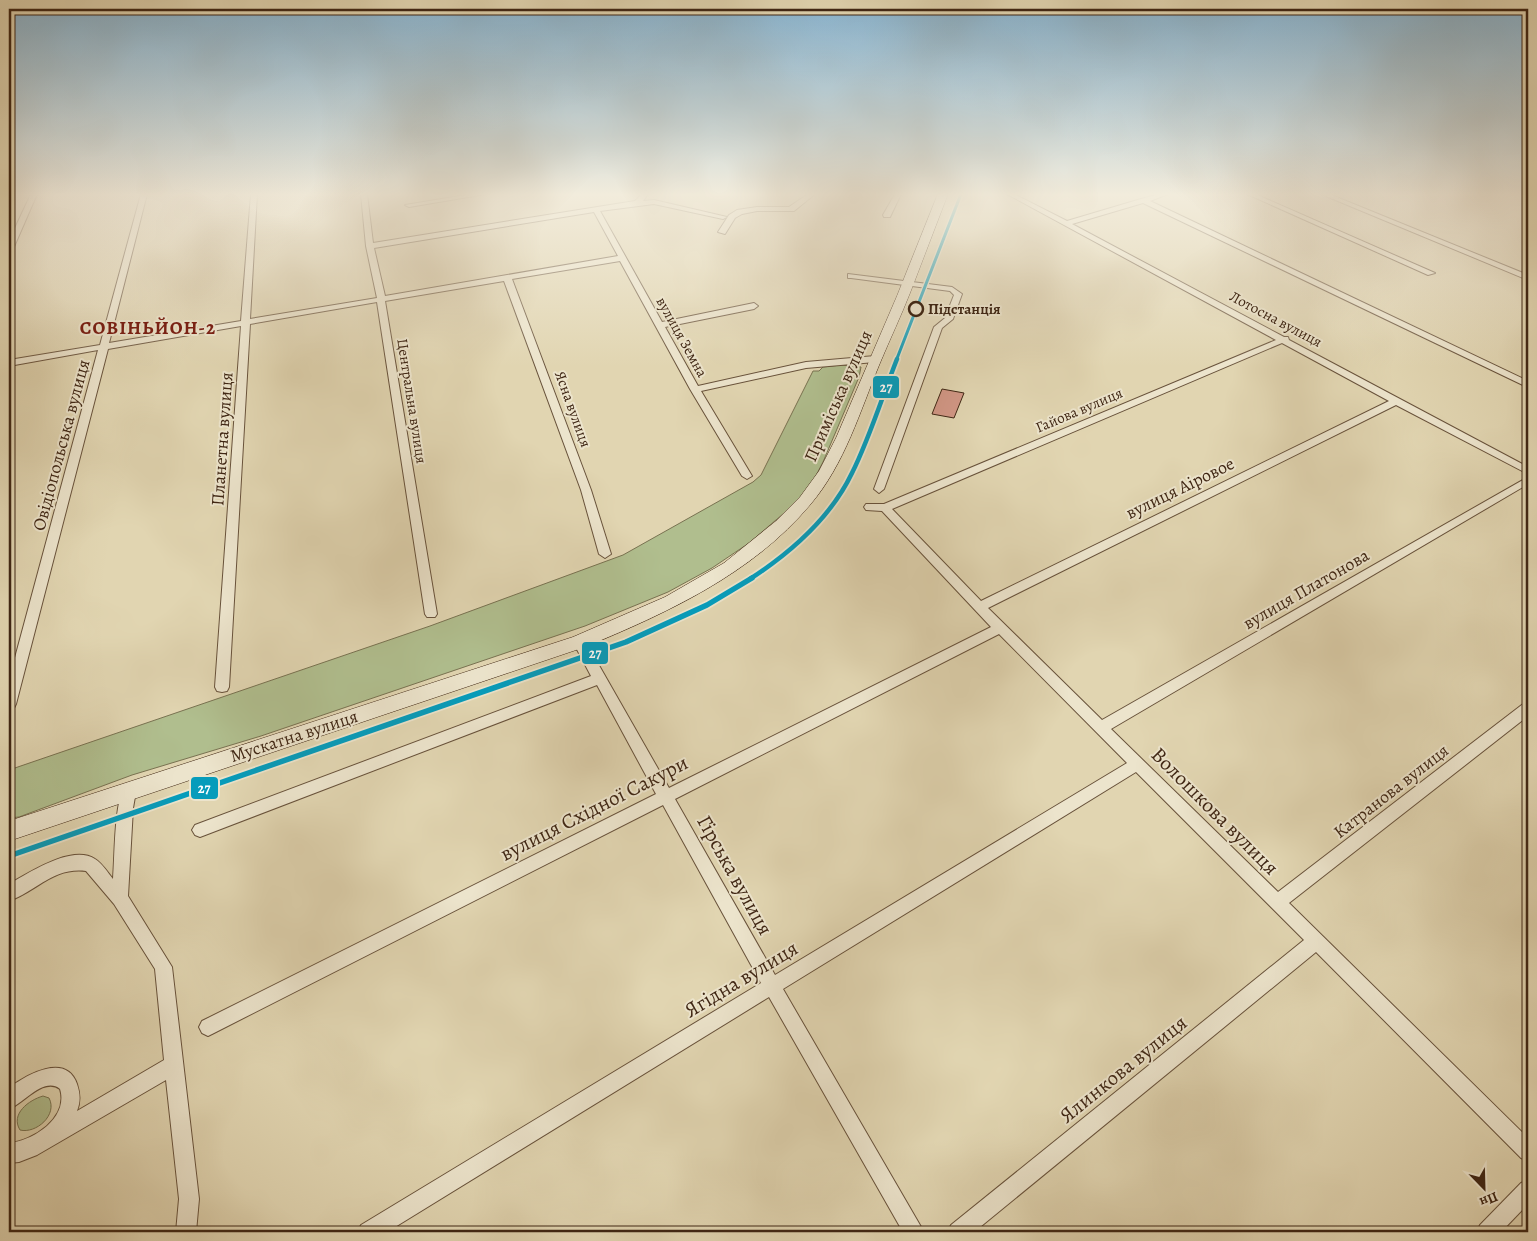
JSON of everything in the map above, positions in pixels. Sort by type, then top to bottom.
[{"type":"street","name":"Овідіопольська вулиця","points":[[9,704],[129,252]]},
{"type":"street","name":"Планетна вулиця","points":[[222,687],[250,252]]},
{"type":"street","name":"Центральна вулиця","points":[[371,252],[381,299],[431,614]]},
{"type":"street","name":"вулиця Земна","points":[[619,252],[695,389],[747,476]]},
{"type":"street","name":"Приміська вулиця","points":[[579,642],[638,618],[678,598],[720,573],[781,524],[804,502],[829,465],[920,252]]},
{"type":"street","name":"Лотосна вулиця","points":[[1119,252],[1285,339],[1528,471]]},
{"type":"street","points":[[1252,252],[1528,384]]},
{"type":"street","points":[[1383,252],[1431,273]]},
{"type":"street","points":[[1465,252],[1528,278]]},
{"type":"street","points":[[9,363],[622,258]]},
{"type":"street","points":[[851,276],[952,289],[958,294],[949,319],[938,328],[879,489]]},
{"type":"street","name":"Ясна вулиця","points":[[506,277],[586,490],[604,554]]},
{"type":"street","points":[[660,325],[754,306]]},
{"type":"street","name":"Гайова вулиця","points":[[878,508],[1285,339]]},
{"type":"street","points":[[695,389],[806,365],[875,358]]},
{"type":"street","name":"вулиця Аіровое","points":[[979,607],[1398,400]]},
{"type":"street","name":"вулиця Платонова","points":[[1101,728],[1528,480]]},
{"type":"street","name":"Волошкова вулиця","points":[[878,508],[1528,1151]]},
{"type":"street","name":"вулиця Східної Сакури","points":[[208,1027],[1000,628]]},
{"type":"street","name":"Гірська вулиця","points":[[579,642],[772,986],[914,1232]]},
{"type":"street","name":"Мускатна вулиця","points":[[9,831],[579,642]]},
{"type":"street","points":[[200,830],[599,679]]},
{"type":"street","name":"Катранова вулиця","points":[[1277,903],[1528,708]]},
{"type":"street","name":"Ягідна вулиця","points":[[368,1232],[1137,764]]},
{"type":"street","points":[[120,898],[126,808],[129,791]]},
{"type":"street","points":[[9,893],[52,868],[72,862],[90,864],[120,898],[163,967],[188,1199],[186,1232]]},
{"type":"street","name":"Ялинкова вулиця","points":[[958,1232],[1316,941]]},
{"type":"street","points":[[9,1153],[18,1153],[31,1149],[174,1065]]},
{"type":"street","points":[[9,1100],[27,1084],[40,1078],[51,1076],[61,1078],[68,1084],[70,1094],[67,1111],[55,1130],[44,1141]]},
{"type":"street","points":[[1487,1232],[1528,1190]]},
{"type":"green space","points":[[841,365],[861,367],[859,377],[823,462],[813,481],[797,502],[749,543],[712,568],[668,592],[585,626],[261,736],[132,775],[19,817],[9,818],[9,770],[430,626],[623,555],[753,482],[761,475],[813,371],[819,371],[823,367]]},
{"type":"green space","points":[[43,1096],[49,1098],[51,1104],[51,1111],[48,1117],[33,1129],[20,1130],[17,1118],[22,1108]]},
{"type":"building","points":[[942,389],[964,393],[954,418],[932,414]]},
{"type":"transit line","name":"27","points":[[9,856],[626,642],[707,605],[758,574],[803,537],[828,510],[852,474],[938,252]]},
{"type":"place","name":"Підстанція","points":[[916,309]]},
{"type":"district","name":"СОВІНЬЙОН-2","points":[[148,328]]}]
